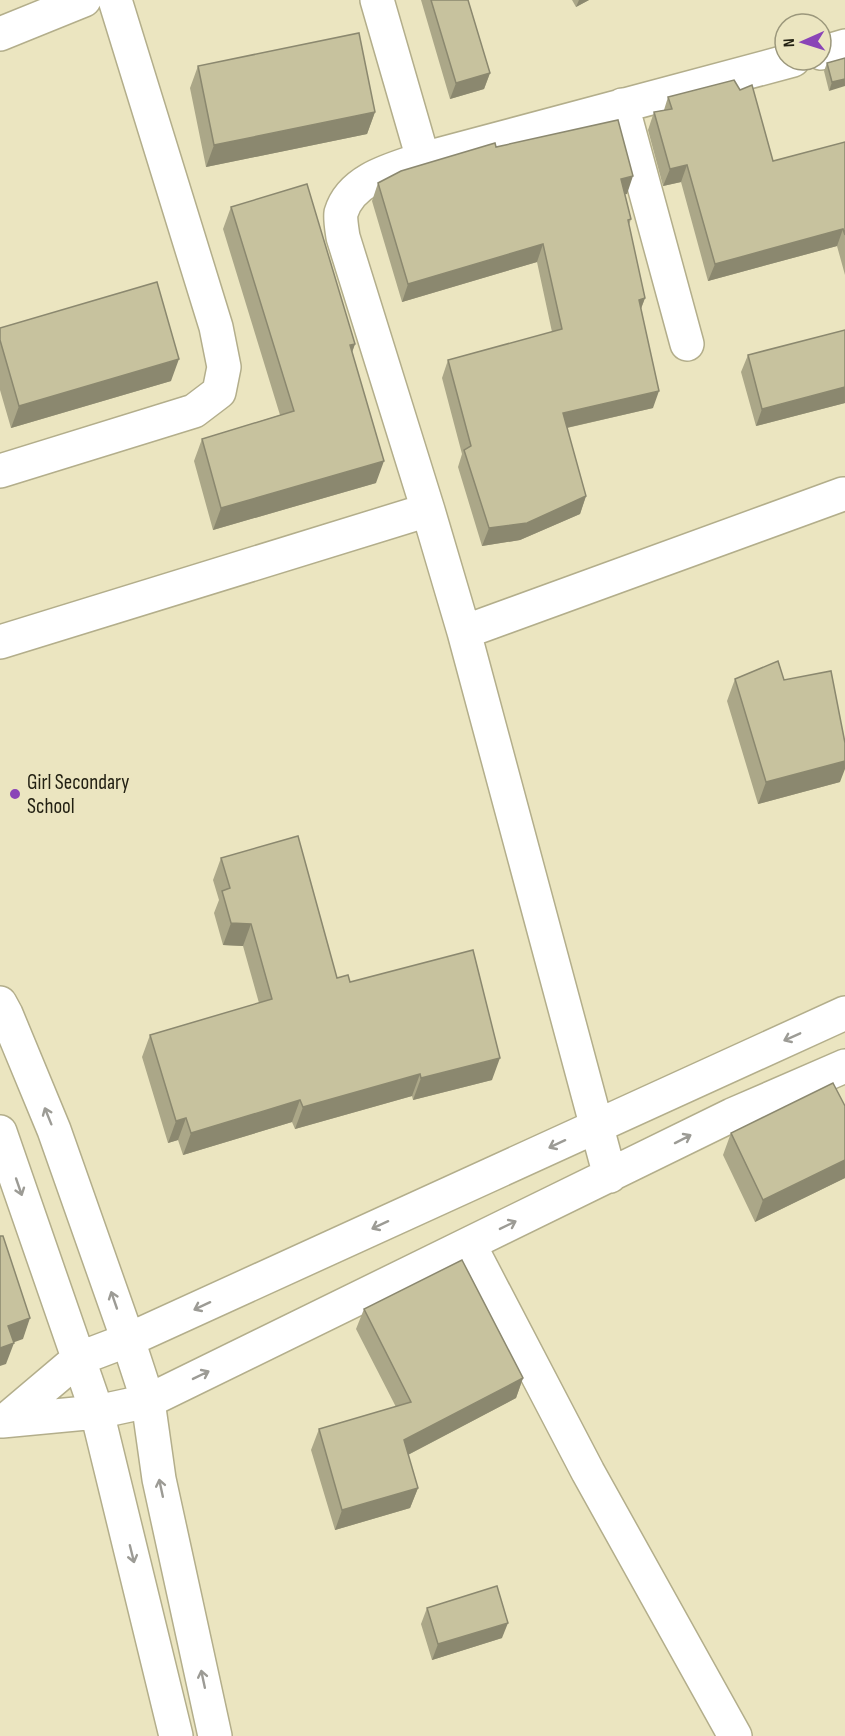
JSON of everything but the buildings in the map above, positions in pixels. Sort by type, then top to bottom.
[{"type":"street","points":[[0,34],[84,0]]},
{"type":"street","points":[[0,471],[194,411],[219,392],[224,367],[216,327],[115,0]]},
{"type":"street","points":[[377,0],[423,159]]},
{"type":"street","points":[[610,1176],[464,632],[343,237],[341,213],[356,188],[383,172],[423,159],[773,65]]},
{"type":"street","points":[[622,105],[687,344]]},
{"type":"street","points":[[464,632],[843,494]]},
{"type":"street","points":[[0,642],[428,510]]},
{"type":"street","points":[[0,1003],[54,1130],[129,1340],[148,1401],[159,1479],[215,1736]]},
{"type":"street","points":[[3,1421],[78,1359],[129,1340],[845,1013]]},
{"type":"street","points":[[3,1421],[97,1412],[148,1401],[732,1115],[845,1066]]},
{"type":"street","points":[[0,1132],[97,1412],[176,1736]]},
{"type":"street","points":[[470,1244],[588,1472],[735,1736]]},
{"type":"place","name":"Girl Secondary School","points":[[15,794]]}]
